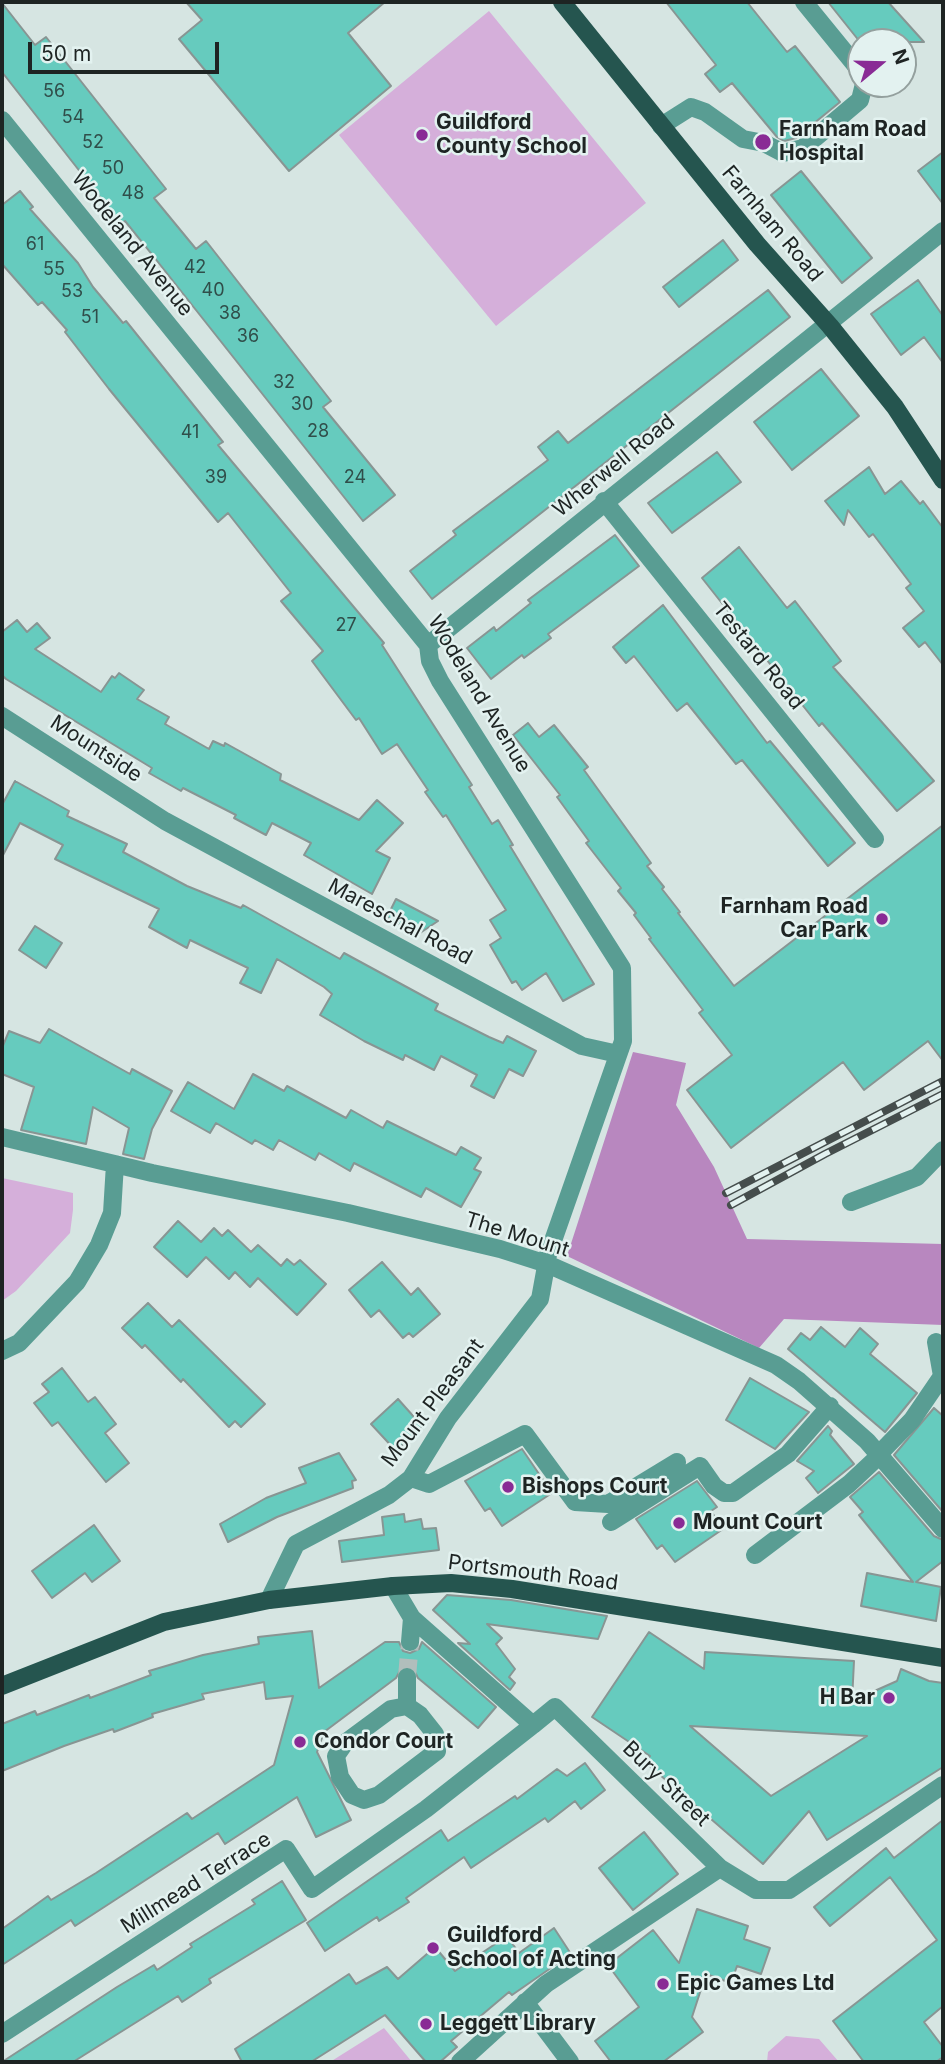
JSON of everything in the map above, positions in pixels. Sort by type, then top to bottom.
[{"type":"main road","name":"Farnham Road","points":[[562,2],[757,244],[830,326],[895,407],[943,480]]},
{"type":"main road","name":"Portsmouth Road","points":[[2,1686],[164,1622],[269,1600],[393,1586],[452,1583],[512,1589],[943,1658]]},
{"type":"street","points":[[804,2],[847,55]]},
{"type":"street","points":[[661,126],[691,107],[705,112],[743,139],[764,143],[783,153],[803,148],[860,98]]},
{"type":"street","name":"Wodeland Avenue","points":[[2,120],[428,645],[430,661],[440,681],[622,968],[625,1022],[618,1054],[547,1264]]},
{"type":"street","name":"Wherwell Road","points":[[428,645],[604,501],[830,326],[943,231]]},
{"type":"street","name":"Testard Road","points":[[604,501],[875,839]]},
{"type":"street","name":"Mountside","points":[[2,716],[165,821]]},
{"type":"street","name":"Mareschal Road","points":[[165,821],[582,1046],[618,1054]]},
{"type":"street","name":"The Mount","points":[[2,1136],[115,1164],[348,1213],[500,1249],[547,1264],[776,1365],[830,1406],[880,1455],[943,1529]]},
{"type":"street","points":[[851,1202],[917,1177],[943,1150]]},
{"type":"street","points":[[2,1351],[19,1342],[77,1282],[99,1245],[112,1213],[115,1164]]},
{"type":"street","name":"Mount Pleasant","points":[[269,1600],[296,1544],[389,1495],[411,1478],[448,1418],[540,1299],[547,1264]]},
{"type":"street","points":[[755,1555],[849,1484],[912,1420],[942,1376],[936,1342]]},
{"type":"street","points":[[611,1522],[700,1466],[713,1486],[724,1493],[733,1493],[788,1454],[830,1406]]},
{"type":"street","points":[[411,1478],[429,1484],[525,1434],[575,1502],[608,1504],[677,1462]]},
{"type":"street","points":[[393,1586],[412,1618],[533,1725]]},
{"type":"street","points":[[410,1642],[412,1618]]},
{"type":"street","points":[[407,1676],[407,1706]]},
{"type":"street","points":[[407,1706],[420,1715],[435,1734],[437,1751],[379,1795],[364,1800],[352,1795],[340,1777],[336,1756],[345,1743],[391,1709],[407,1706]]},
{"type":"street","name":"Bury Street","points":[[533,1725],[555,1707],[720,1868],[757,1890],[789,1890],[943,1785]]},
{"type":"street","name":"Millmead Terrace","points":[[2,2034],[286,1849],[312,1889],[426,1809],[533,1725]]},
{"type":"street","points":[[460,2062],[525,2002],[569,1968],[720,1868]]},
{"type":"street","points":[[525,2002],[570,2062]]},
{"type":"shaded area","points":[[489,11],[646,203],[496,326],[339,135]]},
{"type":"shaded area","points":[[633,1052],[686,1063],[676,1105],[714,1167],[747,1239],[943,1244],[943,1325],[784,1319],[759,1348],[567,1256]]},
{"type":"shaded area","points":[[2,1178],[73,1193],[73,1210],[70,1233],[16,1291],[2,1301]]},
{"type":"shaded area","points":[[384,2028],[412,2062],[330,2062]]},
{"type":"shaded area","points":[[786,2036],[819,2039],[839,2062],[767,2062],[768,2052]]},
{"type":"building","points":[[186,2],[385,2],[348,33],[391,86],[289,171],[179,39],[202,20]]},
{"type":"building","points":[[666,2],[747,2],[787,52],[795,46],[840,102],[796,138],[784,141],[777,137],[732,83],[720,92],[705,74],[716,65]]},
{"type":"building","points":[[828,2],[888,2],[911,28],[849,28]]},
{"type":"building","points":[[2,3],[35,45],[46,37],[166,189],[154,198],[196,249],[206,241],[331,401],[323,407],[395,495],[363,521],[154,257],[125,221],[121,224],[2,72]]},
{"type":"building","points":[[943,152],[943,204],[918,171]]},
{"type":"building","points":[[801,171],[872,258],[842,283],[771,195]]},
{"type":"building","points":[[20,191],[33,207],[30,209],[78,263],[93,287],[123,323],[126,321],[223,442],[218,445],[384,643],[382,645],[472,785],[469,787],[492,824],[498,820],[513,845],[510,846],[594,984],[563,1001],[546,973],[522,990],[516,981],[512,983],[490,945],[501,938],[490,920],[506,910],[446,815],[443,817],[425,792],[428,790],[397,744],[382,754],[359,718],[356,720],[312,661],[323,651],[281,601],[291,593],[228,513],[218,522],[109,389],[65,332],[67,330],[42,302],[38,305],[2,264],[2,205]]},
{"type":"building","points":[[723,240],[738,260],[679,307],[663,287]]},
{"type":"building","points":[[918,280],[943,316],[943,363],[924,337],[901,355],[871,314]]},
{"type":"building","points":[[768,290],[790,317],[432,599],[410,571],[456,535],[453,531],[548,460],[538,447],[558,431],[568,443]]},
{"type":"building","points":[[821,369],[859,416],[792,470],[754,422]]},
{"type":"building","points":[[717,452],[741,482],[672,533],[648,503]]},
{"type":"building","points":[[869,467],[885,494],[901,481],[920,504],[923,501],[943,528],[943,665],[925,642],[919,647],[903,628],[924,611],[906,588],[911,584],[873,534],[869,537],[848,510],[844,525],[825,501]]},
{"type":"building","points":[[615,535],[639,566],[548,634],[551,638],[524,658],[522,655],[491,679],[467,648],[494,627],[496,631],[531,603],[528,600]]},
{"type":"building","points":[[739,547],[787,608],[795,601],[841,661],[833,667],[934,781],[897,811],[822,723],[819,726],[702,578]]},
{"type":"building","points":[[663,605],[767,743],[770,741],[855,843],[828,866],[742,760],[736,764],[687,703],[677,711],[634,656],[626,663],[613,647]]},
{"type":"building","points":[[17,620],[27,632],[37,623],[50,638],[35,649],[101,692],[112,676],[115,678],[119,673],[144,690],[137,699],[169,717],[165,724],[209,749],[213,741],[224,746],[225,743],[281,774],[280,780],[359,820],[377,800],[403,823],[376,851],[390,858],[372,894],[304,855],[311,843],[272,823],[266,835],[234,818],[236,815],[183,788],[181,791],[149,773],[152,768],[6,679],[2,675],[2,632]]},
{"type":"building","name":"Farnham Road Car Park","points":[[528,723],[539,737],[554,725],[588,767],[584,770],[651,863],[647,866],[664,887],[662,889],[680,912],[678,913],[734,986],[943,825],[943,1061],[928,1041],[864,1090],[843,1062],[731,1148],[687,1090],[732,1055],[699,1013],[703,1010],[649,939],[651,938],[634,915],[636,913],[618,891],[621,888],[586,843],[589,841],[557,797],[560,795],[513,735]]},
{"type":"building","points":[[15,781],[69,811],[67,816],[127,844],[123,852],[187,886],[241,908],[243,905],[340,959],[344,953],[438,1004],[435,1010],[489,1037],[503,1043],[507,1036],[536,1051],[523,1076],[509,1069],[494,1098],[471,1086],[477,1075],[441,1056],[434,1070],[405,1055],[403,1060],[320,1015],[332,994],[277,959],[261,993],[240,983],[248,968],[190,940],[187,948],[149,927],[159,909],[55,859],[63,845],[20,823],[2,857],[2,805]]},
{"type":"building","points":[[396,899],[438,921],[417,935],[387,917]]},
{"type":"building","points":[[35,926],[62,943],[46,968],[19,950]]},
{"type":"building","points":[[49,1029],[130,1074],[132,1069],[172,1091],[152,1129],[144,1159],[123,1154],[129,1128],[93,1107],[86,1144],[21,1130],[34,1087],[2,1074],[2,1048],[9,1031],[40,1043]]},
{"type":"building","points":[[253,1074],[284,1091],[287,1086],[346,1118],[351,1110],[383,1128],[387,1121],[456,1155],[461,1147],[481,1158],[474,1169],[481,1172],[461,1207],[426,1188],[421,1197],[354,1163],[350,1171],[319,1153],[315,1160],[279,1140],[273,1150],[255,1140],[252,1144],[216,1123],[210,1133],[171,1111],[188,1082],[234,1109]]},
{"type":"building","points":[[178,1221],[201,1242],[214,1228],[222,1236],[228,1230],[251,1252],[258,1245],[281,1266],[287,1259],[294,1265],[300,1260],[326,1284],[297,1315],[258,1278],[250,1287],[235,1272],[229,1279],[206,1257],[187,1277],[154,1247]]},
{"type":"building","points":[[382,1262],[411,1295],[418,1288],[440,1314],[413,1337],[409,1333],[403,1338],[379,1310],[371,1317],[349,1290]]},
{"type":"building","points":[[148,1303],[172,1327],[179,1320],[265,1404],[241,1427],[235,1421],[229,1427],[183,1379],[181,1382],[145,1345],[142,1348],[122,1328]]},
{"type":"building","points":[[821,1327],[845,1347],[860,1328],[878,1344],[870,1354],[917,1393],[885,1432],[788,1349],[801,1333],[810,1340]]},
{"type":"building","points":[[62,1368],[88,1402],[95,1397],[116,1424],[105,1433],[129,1463],[106,1482],[58,1422],[52,1426],[34,1403],[49,1392],[42,1384]]},
{"type":"building","points":[[750,1378],[809,1412],[775,1449],[726,1420]]},
{"type":"building","points":[[398,1399],[422,1426],[396,1451],[371,1424]]},
{"type":"building","points":[[934,1408],[943,1416],[943,1512],[894,1455]]},
{"type":"building","points":[[828,1426],[832,1431],[830,1435],[854,1464],[818,1493],[806,1478],[814,1471],[797,1461]]},
{"type":"building","name":"Bishops Court","points":[[522,1449],[552,1493],[502,1526],[490,1508],[485,1511],[465,1481]]},
{"type":"building","points":[[339,1453],[356,1480],[352,1481],[353,1488],[277,1517],[228,1542],[220,1524],[266,1498],[306,1483],[299,1468]]},
{"type":"building","points":[[879,1472],[934,1536],[943,1540],[943,1561],[916,1582],[941,1587],[936,1621],[861,1606],[867,1573],[913,1582],[859,1515],[863,1512],[850,1497]]},
{"type":"building","name":"Mount Court","points":[[697,1481],[717,1507],[711,1511],[723,1529],[675,1562],[662,1545],[657,1549],[636,1519]]},
{"type":"building","points":[[404,1514],[405,1522],[421,1519],[423,1529],[436,1528],[439,1550],[342,1562],[339,1541],[384,1535],[382,1517]]},
{"type":"building","points":[[94,1525],[120,1561],[92,1582],[85,1573],[52,1598],[32,1571]]},
{"type":"building","points":[[447,1595],[511,1600],[607,1616],[598,1639],[487,1624],[502,1638],[496,1644],[515,1669],[509,1677],[515,1683],[510,1690],[458,1643],[470,1644],[433,1610]]},
{"type":"building","points":[[312,1631],[319,1688],[385,1642],[399,1642],[403,1651],[410,1653],[419,1649],[422,1642],[496,1707],[478,1728],[418,1678],[413,1668],[402,1667],[396,1678],[324,1732],[317,1752],[351,1820],[316,1837],[297,1797],[225,1844],[218,1833],[75,1926],[71,1920],[2,1965],[2,1929],[48,1896],[51,1900],[187,1813],[192,1819],[274,1765],[293,1696],[266,1699],[264,1682],[202,1694],[204,1699],[152,1714],[153,1717],[114,1732],[113,1729],[64,1746],[2,1771],[2,1724],[35,1711],[37,1715],[89,1695],[90,1698],[151,1675],[149,1671],[203,1655],[259,1644],[258,1637]]},
{"type":"building","points":[[649,1632],[704,1669],[705,1652],[854,1661],[852,1701],[897,1681],[901,1669],[929,1681],[943,1683],[943,1767],[827,1840],[809,1811],[763,1864],[645,1762],[650,1756],[592,1717]],"holes":[[[690,1726],[867,1736],[771,1796]]]},
{"type":"building","points":[[585,1763],[605,1790],[581,1809],[575,1801],[548,1822],[545,1818],[471,1868],[464,1857],[406,1898],[409,1902],[379,1921],[377,1917],[325,1951],[307,1923],[441,1830],[448,1841],[515,1796],[517,1799],[557,1769],[567,1776]]},
{"type":"building","points":[[943,1820],[943,2006],[924,2022],[943,2047],[943,2057],[936,2062],[864,2062],[833,2021],[937,1940],[890,1877],[830,1926],[814,1907],[886,1848],[894,1858]]},
{"type":"building","points":[[644,1832],[678,1874],[633,1910],[599,1868]]},
{"type":"building","points":[[282,1881],[306,1920],[209,1979],[211,1983],[182,2002],[178,1996],[73,2062],[2,2062],[154,1965],[157,1970],[192,1947],[190,1944],[255,1904],[252,1900]]},
{"type":"building","name":"Epic Games Ltd","points":[[697,1909],[748,1926],[744,1939],[770,1948],[761,1974],[737,1966],[731,1983],[706,1974],[692,2017],[703,2032],[663,2062],[611,2062],[595,2041],[639,2007],[608,1965],[653,1930],[679,1963]]},
{"type":"building","points":[[554,1928],[571,1954],[512,1995],[509,1992],[451,2041],[457,2047],[440,2062],[426,2062],[385,2015],[311,2062],[242,2062],[235,2049],[349,1974],[356,1984],[387,1967],[398,1979],[435,1947],[455,1971],[507,1936],[519,1953]]},
{"type":"tunnel","points":[[407,1677],[410,1642]]},
{"type":"railway","points":[[726,1193],[943,1081]]},
{"type":"railway","points":[[731,1205],[943,1094]]},
{"type":"place","name":"Guildford County School","points":[[422,135]]},
{"type":"place","name":"Farnham Road Hospital","points":[[763,142]]},
{"type":"place","name":"Farnham Road Car Park","points":[[882,919]]},
{"type":"place","name":"Bishops Court","points":[[508,1487]]},
{"type":"place","name":"Mount Court","points":[[679,1523]]},
{"type":"place","name":"H Bar","points":[[889,1698]]},
{"type":"place","name":"Condor Court","points":[[300,1742]]},
{"type":"place","name":"Guildford School of Acting","points":[[433,1948]]},
{"type":"place","name":"Epic Games Ltd","points":[[663,1984]]},
{"type":"place","name":"Leggett Library","points":[[426,2024]]}]
